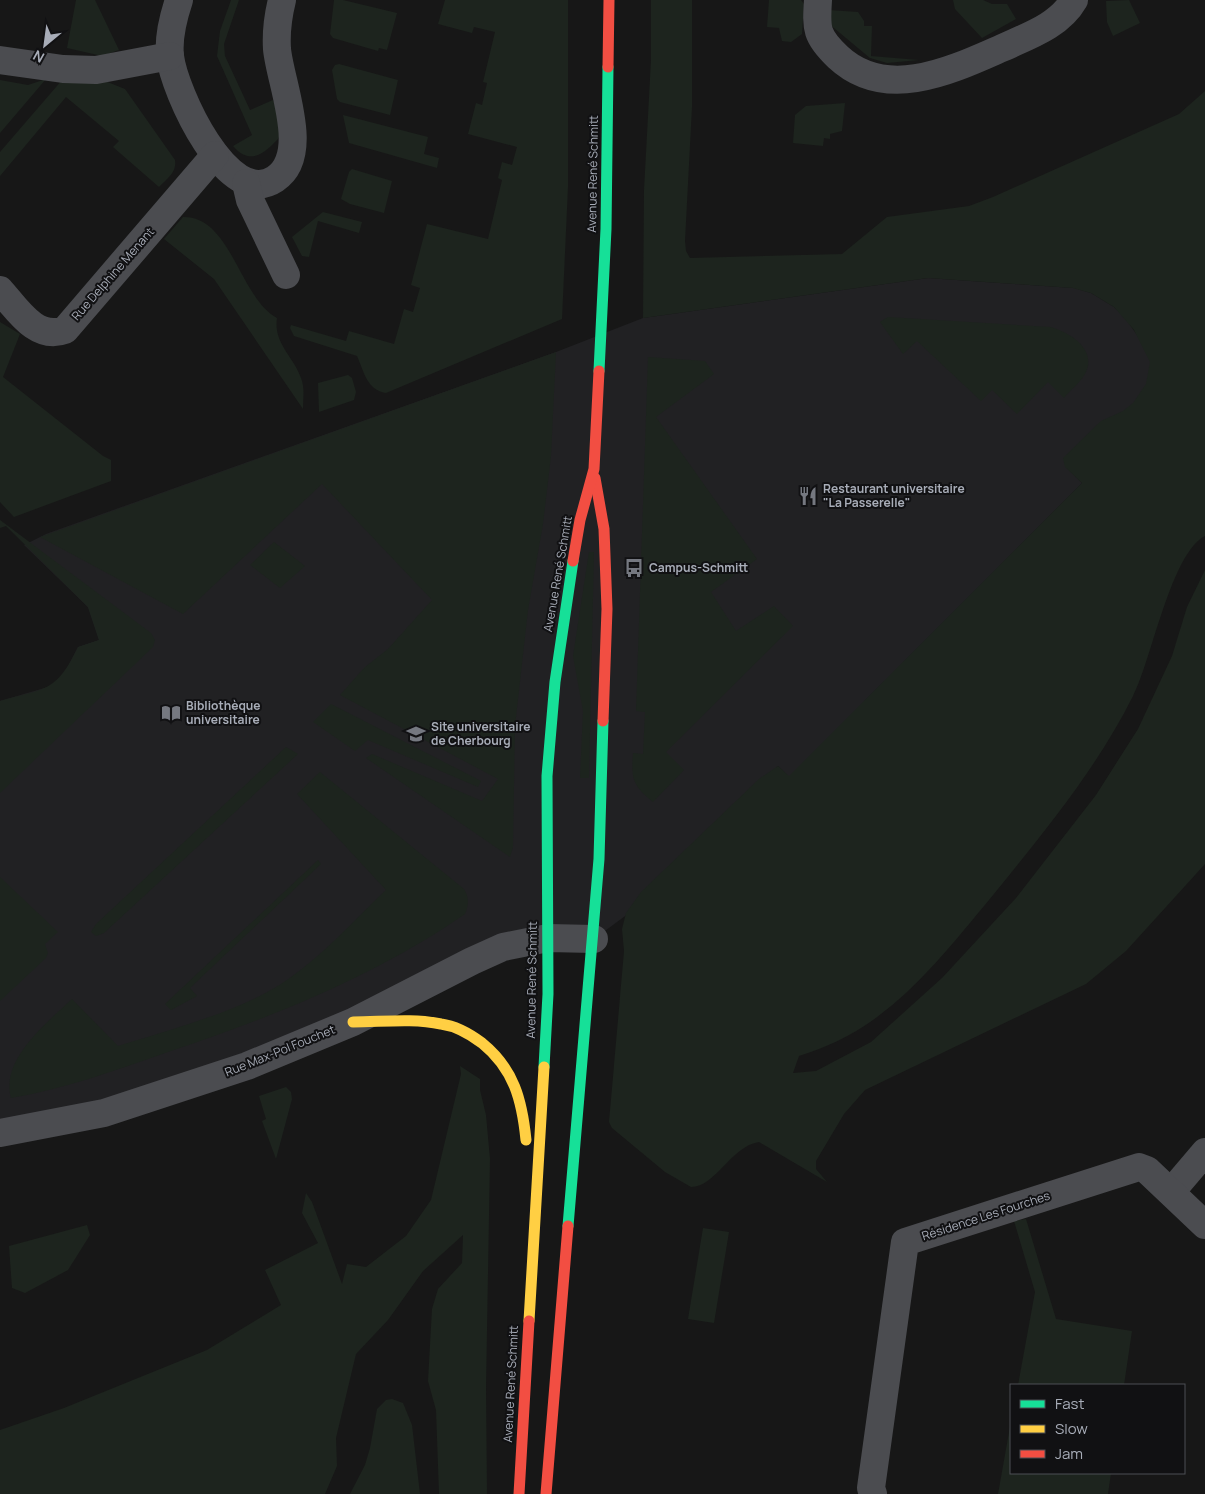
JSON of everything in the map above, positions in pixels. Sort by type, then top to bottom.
[{"type":"main road","name":"Avenue René Schmitt","points":[[546,1494],[594,939],[602,795],[607,609],[604,529],[594,469],[606,229],[609,0]]},
{"type":"main road","name":"Avenue René Schmitt","points":[[519,1494],[548,994],[546,793],[554,682],[580,520],[594,469]]},
{"type":"main road","points":[[353,1022],[438,1023],[461,1029],[493,1051],[509,1070],[523,1107],[533,1228]]},
{"type":"street","points":[[179,0],[173,18],[170,56],[183,96],[215,156],[230,173],[246,183],[262,184],[277,179],[285,171],[292,150],[291,118],[277,49],[277,29],[282,0]]},
{"type":"street","points":[[818,0],[816,26],[825,45],[843,62],[865,74],[873,77],[898,80],[934,76],[953,70],[1038,32],[1062,16],[1074,0]]},
{"type":"street","points":[[0,60],[63,69],[96,70],[170,56]]},
{"type":"street","name":"Rue Delphine Menant","points":[[0,290],[30,323],[39,329],[48,333],[65,330],[215,156]]},
{"type":"street","points":[[246,183],[250,200],[286,275]]},
{"type":"street","name":"Rue Max-Pol Fouchet","points":[[0,1133],[104,1113],[247,1066],[353,1022],[496,951],[548,938],[594,939]]},
{"type":"street","points":[[1171,1192],[1205,1152]]},
{"type":"street","name":"Résidence Les Fourches","points":[[873,1494],[871,1488],[905,1242],[1139,1167],[1147,1170],[1205,1224]]},
{"type":"shaded area","points":[[76,0],[95,0],[119,50],[102,56],[67,48]]},
{"type":"shaded area","points":[[231,0],[239,0],[224,44],[225,56],[250,110],[273,100],[281,123],[281,133],[278,139],[268,149],[253,156],[243,154],[233,146],[252,135],[217,56],[220,31]]},
{"type":"shaded area","points":[[334,0],[343,0],[397,13],[387,50],[379,48],[378,51],[333,38],[330,34]]},
{"type":"shaded area","points":[[445,0],[568,0],[568,187],[562,319],[386,393],[374,388],[370,384],[357,356],[294,336],[290,328],[291,325],[346,341],[349,331],[394,344],[404,309],[413,312],[420,288],[411,285],[427,224],[488,239],[502,180],[498,178],[502,162],[512,165],[517,147],[468,134],[476,103],[482,105],[487,83],[483,82],[495,32],[474,27],[472,33],[438,24]]},
{"type":"shaded area","points":[[651,0],[692,0],[692,107],[685,241],[686,251],[690,258],[842,254],[887,217],[969,206],[993,197],[1179,114],[1205,91],[1205,536],[1193,546],[1172,584],[1133,696],[1102,750],[1048,827],[949,948],[905,994],[856,1031],[828,1045],[799,1056],[793,1073],[816,1071],[871,1042],[942,978],[1016,898],[1096,795],[1138,729],[1172,656],[1187,607],[1205,570],[1205,864],[1126,951],[1086,984],[865,1090],[844,1114],[816,1161],[816,1169],[827,1182],[759,1142],[749,1145],[740,1151],[708,1181],[691,1187],[665,1172],[612,1128],[609,1122],[624,951],[622,929],[626,913],[641,892],[759,779],[778,766],[789,776],[1082,483],[1065,467],[1063,458],[1101,421],[1123,411],[1133,403],[1146,384],[1150,362],[1134,330],[1114,307],[1091,293],[1073,288],[928,278],[643,318],[644,190],[651,60]]},
{"type":"shaded area","points":[[769,0],[801,0],[804,4],[802,34],[791,42],[782,41],[779,28],[767,27]]},
{"type":"shaded area","points":[[953,0],[983,0],[992,4],[1007,4],[1016,19],[982,38],[955,9]]},
{"type":"shaded area","points":[[1129,0],[1140,23],[1113,36],[1107,22],[1106,1]]},
{"type":"shaded area","points":[[829,10],[858,12],[864,21],[864,26],[872,26],[871,56],[919,60],[887,63],[870,58],[828,23]]},
{"type":"shaded area","points":[[339,64],[398,80],[390,115],[340,102],[337,99],[332,70],[335,65]]},
{"type":"shaded area","points":[[46,79],[0,133],[0,80],[28,85]]},
{"type":"shaded area","points":[[63,79],[105,81],[125,89],[175,160],[173,172],[159,187],[113,147],[119,141],[66,97],[0,176],[0,152]]},
{"type":"shaded area","points":[[845,103],[842,131],[830,134],[830,139],[824,138],[823,146],[793,143],[795,115],[806,106]]},
{"type":"shaded area","points":[[343,115],[428,137],[424,154],[439,158],[437,168],[349,143]]},
{"type":"shaded area","points":[[352,169],[392,181],[384,213],[350,204],[341,199],[349,172]]},
{"type":"shaded area","points":[[323,212],[362,222],[359,233],[318,221],[309,257],[302,256],[292,237]]},
{"type":"shaded area","points":[[183,217],[199,220],[213,229],[234,259],[253,293],[264,308],[277,318],[278,335],[298,370],[302,382],[303,409],[214,279],[164,239]]},
{"type":"shaded area","name":"Site universitaire de Cherbourg","points":[[928,278],[1074,288],[1091,293],[1114,307],[1126,319],[1165,376],[1065,466],[1082,483],[789,777],[778,766],[659,891],[594,939],[548,938],[353,1022],[0,1133],[0,701],[48,687],[57,682],[65,672],[78,647],[99,640],[88,607],[24,545],[46,534],[556,352],[643,318]]},
{"type":"shaded area","points":[[888,317],[1050,327],[1066,333],[1080,343],[1088,357],[1088,365],[1083,377],[1064,398],[1048,382],[1017,414],[992,390],[981,401],[917,341],[903,354],[880,322]]},
{"type":"shaded area","points":[[0,322],[20,334],[3,377],[103,456],[111,460],[111,481],[14,517],[0,502]]},
{"type":"shaded area","points":[[556,352],[551,456],[543,524],[528,610],[515,726],[513,847],[510,857],[366,758],[372,754],[482,801],[498,779],[340,695],[365,667],[388,649],[432,600],[322,484],[183,614],[40,537]]},
{"type":"shaded area","points":[[648,357],[705,361],[714,374],[656,417],[757,559],[711,592],[736,631],[774,606],[793,626],[666,752],[684,770],[653,802],[637,786],[632,770],[633,753],[643,754],[645,712],[636,711]]},
{"type":"shaded area","points":[[348,375],[352,378],[356,392],[354,400],[319,412],[318,383]]},
{"type":"shaded area","points":[[0,520],[151,633],[155,640],[153,647],[0,793],[0,701],[48,686],[63,673],[78,647],[99,640],[88,607],[6,526],[0,528]]},
{"type":"shaded area","points":[[274,542],[305,566],[280,588],[250,565]]},
{"type":"shaded area","points":[[589,552],[594,552],[589,778],[580,778],[583,711],[573,656]]},
{"type":"shaded area","points":[[331,704],[481,781],[478,787],[368,740],[355,751],[313,722]]},
{"type":"shaded area","points":[[286,747],[298,754],[104,933],[96,936],[91,932],[96,924]]},
{"type":"shaded area","points":[[320,772],[464,889],[468,901],[465,914],[395,957],[321,994],[284,1010],[110,1072],[51,1090],[11,1098],[9,1083],[19,1056],[39,1030],[72,999],[118,1046],[224,1012],[264,994],[295,974],[322,952],[386,890],[297,794]]},
{"type":"shaded area","points":[[318,860],[321,864],[190,988],[197,996],[171,1010],[165,1004]]},
{"type":"shaded area","points":[[0,877],[58,932],[45,944],[48,953],[46,958],[0,1001]]},
{"type":"shaded area","points":[[460,1066],[480,1079],[490,1159],[486,1388],[487,1494],[439,1494],[436,1410],[428,1381],[432,1309],[438,1289],[462,1263],[463,1235],[423,1271],[388,1320],[356,1354],[336,1438],[337,1466],[325,1494],[0,1494],[0,1430],[64,1408],[207,1350],[281,1305],[265,1270],[318,1243],[302,1213],[306,1193],[312,1202],[342,1284],[347,1264],[366,1267],[406,1236],[431,1200],[461,1074]]},
{"type":"shaded area","points":[[286,1087],[291,1092],[292,1099],[276,1159],[262,1121],[266,1119],[259,1096]]},
{"type":"shaded area","points":[[1026,1219],[1056,1319],[1132,1331],[1124,1384],[1018,1384],[1035,1292],[1014,1221]]},
{"type":"shaded area","points":[[87,1225],[90,1235],[68,1270],[25,1293],[12,1288],[9,1246]]},
{"type":"shaded area","points":[[703,1228],[729,1232],[714,1323],[688,1319]]},
{"type":"shaded area","points":[[392,1399],[403,1403],[412,1425],[420,1494],[350,1494],[365,1465],[377,1409],[386,1400]]},
{"type":"shaded area","points":[[1010,1427],[1010,1474],[1111,1474],[1108,1494],[998,1494]]},
{"type":"traffic: fast","points":[[599,371],[606,229],[608,67]]},
{"type":"traffic: fast","points":[[544,1067],[548,994],[547,776],[555,682],[573,561]]},
{"type":"traffic: fast","points":[[568,1226],[599,859],[603,721]]},
{"type":"traffic: slow","points":[[353,1022],[430,1022],[457,1029],[482,1043],[502,1064],[514,1086],[522,1112],[526,1140]]},
{"type":"traffic: slow","points":[[529,1321],[544,1067]]},
{"type":"traffic: jam","points":[[608,67],[609,0]]},
{"type":"traffic: jam","points":[[573,561],[580,520],[594,469],[599,371]]},
{"type":"traffic: jam","points":[[595,478],[604,529],[607,609],[603,721]]},
{"type":"traffic: jam","points":[[546,1494],[568,1226]]},
{"type":"traffic: jam","points":[[519,1494],[529,1321]]},
{"type":"place","name":"Restaurant universitaire \"La Passerelle\"","points":[[808,496]]},
{"type":"place","name":"Campus-Schmitt","points":[[634,568]]},
{"type":"place","name":"Bibliothèque universitaire","points":[[171,713]]},
{"type":"place","name":"Site universitaire de Cherbourg","points":[[416,734]]}]
